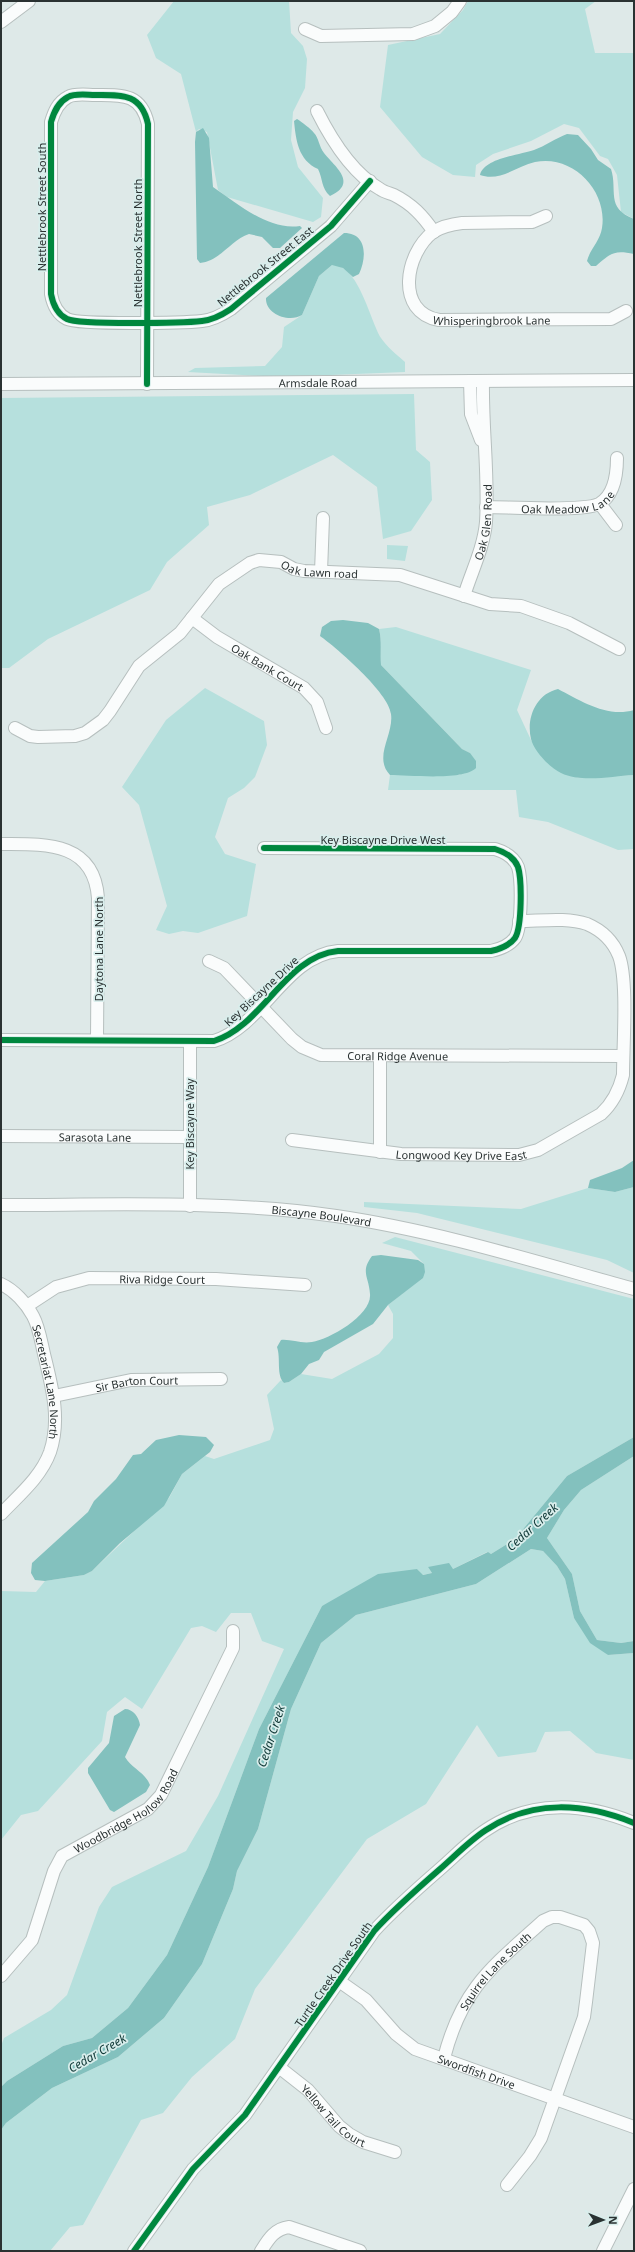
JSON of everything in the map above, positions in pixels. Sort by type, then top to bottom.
[{"type":"street","points":[[1,22],[29,1]]},
{"type":"street","points":[[305,29],[321,36],[413,34],[435,26],[452,12],[460,1]]},
{"type":"street","name":"Nettlebrook Street North","points":[[60,102],[69,96],[122,95],[132,98],[140,105],[145,114],[148,124],[147,384]]},
{"type":"street","name":"Nettlebrook Street South","points":[[58,312],[51,294],[51,122],[54,112],[60,102]]},
{"type":"street","points":[[317,111],[333,142],[370,181],[380,189],[409,204],[423,216],[434,232]]},
{"type":"street","name":"Nettlebrook Street East","points":[[58,312],[67,319],[79,322],[202,321],[213,319],[231,309],[331,226],[370,181]]},
{"type":"street","name":"Whisperingbrook Lane","points":[[546,216],[532,222],[462,223],[434,232],[422,243],[414,258],[409,288],[411,301],[418,311],[429,318],[439,320],[611,319],[626,311]]},
{"type":"street","name":"Armsdale Road","points":[[1,384],[634,380]]},
{"type":"street","name":"Oak Glen Road","points":[[464,596],[482,538],[486,507],[486,454],[471,414],[470,381]]},
{"type":"street","name":"Oak Glen Road","points":[[483,381],[484,446]]},
{"type":"street","name":"Oak Meadow Lane","points":[[486,507],[581,508],[600,504],[613,487],[617,475],[617,458]]},
{"type":"street","points":[[600,504],[616,525]]},
{"type":"street","points":[[321,572],[323,518]]},
{"type":"street","name":"Oak Lawn road","points":[[15,728],[30,736],[38,737],[75,736],[95,727],[110,712],[139,666],[180,633],[212,591],[250,562],[270,559],[281,562],[294,569],[321,572],[400,575],[490,604],[521,606],[559,618],[619,649]]},
{"type":"street","name":"Oak Bank Court","points":[[192,618],[217,637],[304,688],[316,702],[326,728]]},
{"type":"street","name":"Daytona Lane North","points":[[1,844],[56,846],[66,850],[84,862],[95,880],[98,898],[97,1040]]},
{"type":"street","name":"Key Biscayne Drive West","points":[[264,848],[487,849],[502,851],[508,855],[518,867],[520,876],[519,921]]},
{"type":"street","points":[[519,921],[573,922],[586,924],[599,930],[614,946],[620,957],[623,972],[623,1056]]},
{"type":"street","name":"Key Biscayne Drive","points":[[1,1040],[190,1042],[214,1040],[226,1036],[237,1029],[306,962],[329,952],[491,951],[509,944],[515,937],[519,921]]},
{"type":"street","name":"Coral Ridge Avenue","points":[[209,961],[224,968],[292,1039],[312,1052],[331,1056],[623,1056]]},
{"type":"street","name":"Key Biscayne Way","points":[[190,1042],[190,1206]]},
{"type":"street","points":[[380,1056],[380,1152]]},
{"type":"street","name":"Longwood Key Drive East","points":[[292,1140],[401,1154],[529,1154],[600,1114],[615,1098],[622,1075],[623,1056]]},
{"type":"street","name":"Sarasota Lane","points":[[1,1136],[189,1136]]},
{"type":"street","name":"Biscayne Boulevard","points":[[1,1205],[190,1206],[279,1210],[373,1222],[458,1241],[634,1289]]},
{"type":"street","name":"Riva Ridge Court","points":[[27,1306],[56,1287],[89,1278],[216,1279],[305,1285]]},
{"type":"street","name":"Secretariat Lane North","points":[[1,1284],[18,1296],[27,1306],[38,1328],[54,1396],[56,1426],[49,1454],[35,1478],[1,1514]]},
{"type":"street","name":"Sir Barton Court","points":[[54,1396],[131,1380],[221,1379]]},
{"type":"street","name":"Woodbridge Hollow Road","points":[[1,1976],[32,1940],[54,1871],[62,1856],[148,1808],[161,1795],[233,1648],[233,1632]]},
{"type":"street","name":"Turtle Creek Drive South","points":[[134,2251],[193,2169],[246,2115],[339,1981],[384,1920],[476,1837],[497,1823],[517,1814],[557,1807],[586,1808],[634,1823]]},
{"type":"street","name":"Squirrel Lane South","points":[[444,2058],[464,2002],[486,1972],[543,1921],[552,1917],[560,1917],[576,1922],[589,1930],[592,1937],[586,2002],[584,2017],[555,2099]]},
{"type":"street","name":"Swordfish Drive","points":[[339,1981],[366,2000],[405,2042],[415,2049],[444,2058],[634,2127]]},
{"type":"street","name":"Yellow Tail Court","points":[[280,2068],[308,2090],[339,2126],[349,2134],[363,2142],[394,2152]]},
{"type":"street","points":[[507,2185],[530,2156],[541,2138],[555,2099]]},
{"type":"street","points":[[603,2251],[634,2189]]},
{"type":"street","points":[[261,2251],[272,2235],[282,2228],[295,2228],[360,2251]]},
{"type":"shaded area","points":[[174,1],[289,1],[291,33],[303,46],[307,59],[305,88],[293,112],[291,140],[298,167],[323,198],[321,217],[313,222],[227,197],[218,190],[207,132],[199,129],[196,132],[181,74],[156,58],[147,35]]},
{"type":"shaded area","points":[[468,1],[596,1],[585,9],[595,53],[634,53],[634,219],[621,212],[617,175],[608,159],[600,156],[579,128],[564,124],[531,141],[493,154],[476,165],[475,177],[453,175],[422,157],[380,107],[388,45],[440,34],[463,10]]},
{"type":"shaded area","points":[[332,265],[341,267],[349,273],[356,282],[381,338],[389,348],[405,362],[405,372],[281,377],[188,372],[195,368],[265,366],[282,347],[284,327],[302,315],[319,276]]},
{"type":"shaded area","points":[[414,394],[416,450],[430,462],[432,500],[411,531],[383,539],[377,487],[333,455],[250,495],[207,507],[209,525],[167,562],[150,590],[48,639],[9,668],[1,668],[1,398]]},
{"type":"shaded area","points":[[387,545],[408,546],[405,561],[387,559]]},
{"type":"shaded area","points":[[396,627],[531,670],[517,710],[531,740],[543,758],[578,778],[634,775],[634,849],[618,850],[548,822],[519,817],[516,790],[388,790],[390,775],[460,775],[470,753],[462,749],[381,665],[379,629]]},
{"type":"shaded area","points":[[205,688],[264,721],[267,745],[255,777],[244,788],[228,798],[215,837],[225,854],[256,864],[247,916],[198,933],[183,931],[169,934],[156,930],[167,906],[139,805],[122,787],[166,720]]},
{"type":"shaded area","points":[[634,1187],[634,1273],[607,1260],[417,1213],[364,1207],[364,1202],[521,1209],[588,1188],[615,1192]]},
{"type":"shaded area","points":[[395,1237],[634,1299],[634,1437],[567,1476],[515,1539],[491,1554],[487,1552],[453,1569],[428,1567],[432,1573],[422,1575],[417,1569],[322,1606],[259,1729],[208,1867],[167,1955],[128,2008],[92,2038],[63,2046],[7,2081],[1,2087],[1,2046],[4,2038],[51,2010],[67,1995],[99,1907],[112,1887],[186,1851],[218,1796],[284,1649],[262,1641],[251,1613],[231,1613],[216,1632],[202,1626],[191,1628],[142,1709],[125,1697],[107,1712],[102,1741],[38,1811],[21,1815],[1,1840],[1,1591],[36,1592],[45,1581],[84,1575],[92,1571],[169,1498],[182,1474],[205,1456],[214,1459],[270,1440],[274,1429],[267,1395],[281,1380],[284,1383],[289,1382],[301,1374],[332,1379],[379,1354],[393,1338],[393,1314],[388,1305],[422,1278],[424,1264],[411,1251],[382,1243]]},
{"type":"shaded area","points":[[634,1456],[634,1641],[621,1643],[597,1640],[580,1611],[572,1574],[547,1538],[564,1510],[581,1490]]},
{"type":"shaded area","points":[[531,1549],[543,1551],[557,1566],[565,1579],[574,1618],[608,1655],[634,1653],[634,1760],[596,1753],[570,1731],[545,1732],[536,1752],[498,1757],[477,1725],[426,1804],[367,1839],[255,1989],[235,2039],[192,2077],[163,2113],[141,2120],[83,2225],[70,2227],[50,2251],[1,2251],[1,2130],[6,2123],[52,2088],[118,2057],[164,2018],[202,1964],[233,1889],[237,1871],[258,1829],[291,1709],[321,1643],[356,1615],[476,1584]]},
{"type":"water","points":[[297,119],[313,131],[322,151],[342,174],[343,186],[330,196],[324,187],[318,169],[306,160],[299,149],[294,121]]},
{"type":"water","points":[[203,128],[209,138],[213,187],[254,215],[277,224],[300,226],[302,228],[280,248],[273,248],[262,237],[249,234],[214,258],[200,263],[197,259],[195,142],[196,132]]},
{"type":"water","points":[[567,134],[578,135],[591,149],[598,160],[611,169],[616,204],[619,210],[625,215],[634,219],[634,254],[622,252],[609,255],[596,266],[591,266],[587,261],[601,233],[602,214],[599,201],[593,189],[585,178],[574,170],[562,164],[549,161],[528,164],[501,175],[487,177],[480,175],[483,169],[495,161],[534,150]]},
{"type":"water","points":[[344,233],[352,234],[361,241],[364,254],[362,267],[359,274],[353,277],[343,268],[332,265],[319,276],[302,315],[291,318],[279,316],[269,309],[266,298]]},
{"type":"water","points":[[343,620],[368,623],[379,629],[381,642],[381,665],[462,749],[470,753],[476,761],[476,768],[460,775],[448,776],[390,775],[385,768],[383,761],[391,722],[391,714],[388,705],[372,683],[338,650],[320,636],[322,627],[331,621]]},
{"type":"water","points":[[558,689],[585,703],[604,710],[624,712],[634,710],[634,775],[578,778],[557,771],[543,759],[535,749],[531,739],[530,723],[534,708],[538,701],[550,692]]},
{"type":"water","points":[[634,1160],[634,1187],[615,1192],[588,1188],[590,1180],[622,1168]]},
{"type":"water","points":[[381,1255],[418,1260],[424,1264],[425,1272],[423,1278],[388,1305],[373,1324],[324,1352],[319,1360],[309,1364],[301,1374],[289,1382],[284,1383],[279,1371],[279,1356],[277,1347],[281,1340],[312,1342],[320,1340],[339,1331],[357,1318],[369,1302],[370,1294],[366,1275],[366,1266],[372,1256]]},
{"type":"water","points":[[179,1435],[206,1437],[214,1445],[210,1452],[182,1474],[164,1506],[120,1543],[92,1571],[84,1575],[45,1581],[35,1580],[31,1573],[32,1563],[88,1512],[94,1501],[116,1479],[133,1455],[141,1454],[156,1440]]},
{"type":"water","name":"Cedar Creek","points":[[634,1437],[634,1456],[581,1490],[564,1510],[547,1538],[572,1574],[580,1611],[597,1640],[621,1643],[634,1641],[634,1653],[608,1655],[590,1643],[574,1618],[565,1579],[557,1566],[543,1551],[531,1549],[476,1584],[356,1615],[321,1643],[291,1709],[258,1829],[237,1871],[233,1889],[202,1964],[164,2018],[118,2057],[52,2088],[6,2123],[1,2130],[1,2087],[7,2081],[63,2046],[92,2038],[128,2008],[167,1955],[208,1867],[259,1729],[322,1606],[378,1574],[417,1569],[423,1575],[432,1573],[428,1567],[449,1563],[453,1569],[488,1552],[491,1554],[515,1539],[567,1476]]},
{"type":"water","points":[[125,1709],[131,1710],[135,1714],[140,1725],[125,1757],[145,1777],[150,1785],[146,1792],[114,1812],[110,1810],[88,1773],[88,1768],[109,1743],[114,1716]]},
{"type":"cycle path","points":[[147,384],[148,124],[145,114],[141,106],[135,101],[129,98],[114,95],[71,96],[59,104],[51,122],[51,294],[56,309],[67,319],[110,323],[132,323],[155,323],[202,321],[217,317],[231,309],[331,226],[370,181]]},
{"type":"cycle path","points":[[1,1040],[214,1041],[231,1033],[247,1021],[288,978],[303,965],[319,956],[338,951],[491,951],[507,945],[515,938],[519,924],[521,903],[518,867],[512,858],[499,850],[264,848]]},
{"type":"cycle path","points":[[134,2251],[193,2169],[245,2115],[374,1931],[406,1899],[468,1844],[480,1834],[504,1820],[522,1813],[540,1809],[559,1807],[578,1808],[597,1811],[634,1823]]}]
